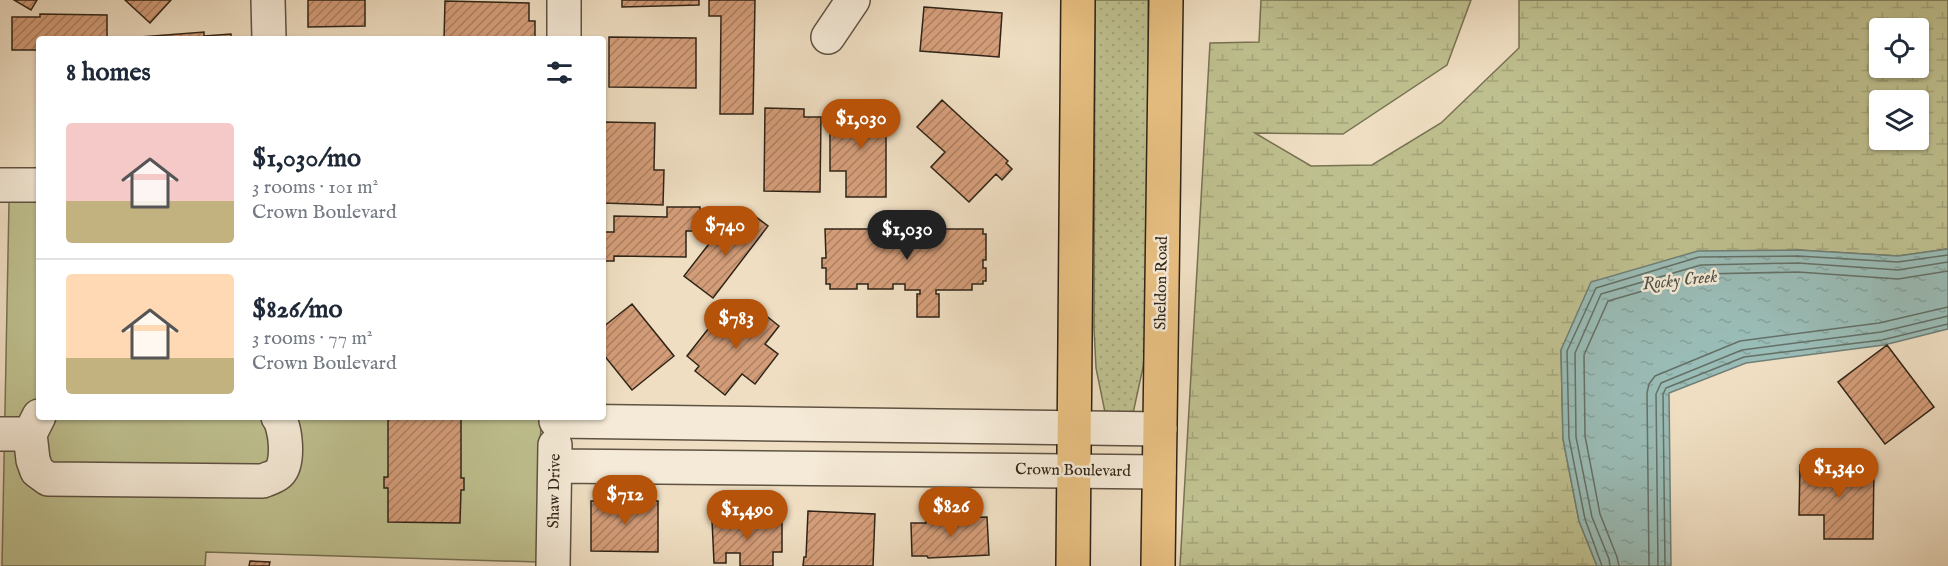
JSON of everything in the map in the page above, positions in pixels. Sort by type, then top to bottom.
[{"type":"main road","points":[[1073,566],[1078,0]]},
{"type":"main road","name":"Sheldon Road","points":[[1158,566],[1166,0]]},
{"type":"street","points":[[268,0],[269,36]]},
{"type":"street","points":[[564,0],[564,36]]},
{"type":"street","points":[[828,37],[853,0]]},
{"type":"street","points":[[0,185],[36,184]]},
{"type":"street","points":[[23,428],[37,471],[48,479],[263,481],[278,475],[285,466],[285,439],[280,420]]},
{"type":"street","name":"Shaw Drive","points":[[553,566],[556,420]]},
{"type":"street","points":[[606,420],[1160,429]]},
{"type":"street","name":"Crown Boulevard","points":[[555,466],[1159,472]]},
{"type":"green space","points":[[1095,0],[1148,0],[1147,349],[1132,418],[1108,427],[1096,368],[1094,328]]},
{"type":"green space","points":[[1261,0],[1471,0],[1447,65],[1343,134],[1255,133],[1311,166],[1372,165],[1441,123],[1519,48],[1519,0],[1948,0],[1948,249],[1898,256],[1798,250],[1561,350],[1563,439],[1579,521],[1597,566],[1180,566],[1210,43],[1259,42]]},
{"type":"green space","points":[[9,202],[36,202],[36,420],[541,420],[538,562],[206,552],[205,566],[2,566]]},
{"type":"water","name":"Rocky Creek","points":[[1948,249],[1948,329],[1884,345],[1746,363],[1669,393],[1671,566],[1597,566],[1579,521],[1563,439],[1561,350],[1591,282],[1698,251],[1798,250],[1898,256]]},
{"type":"building","points":[[14,0],[37,0],[31,10]]},
{"type":"building","points":[[125,0],[171,0],[150,23]]},
{"type":"building","points":[[308,0],[365,0],[365,26],[308,27]]},
{"type":"building","points":[[622,0],[699,0],[699,5],[622,7]]},
{"type":"building","points":[[709,0],[755,0],[753,114],[720,114],[721,16],[709,16]]},
{"type":"building","points":[[445,1],[529,3],[529,21],[535,21],[535,36],[444,36]]},
{"type":"building","points":[[924,7],[1002,13],[999,57],[920,51]]},
{"type":"building","points":[[40,14],[107,15],[107,36],[36,36],[36,50],[12,50],[12,17],[40,17]]},
{"type":"building","points":[[204,32],[204,36],[154,36]]},
{"type":"building","points":[[231,34],[231,36],[204,36]]},
{"type":"building","points":[[609,37],[696,38],[696,88],[609,87]]},
{"type":"building","points":[[942,100],[1008,161],[1006,163],[1012,169],[1002,180],[996,174],[969,202],[931,167],[945,152],[917,127]]},
{"type":"building","points":[[847,106],[886,106],[886,197],[846,197],[846,171],[830,171],[830,117],[847,117]]},
{"type":"building","points":[[765,108],[804,109],[804,117],[821,117],[820,192],[764,191]]},
{"type":"building","points":[[606,122],[655,123],[654,170],[664,170],[663,205],[606,203]]},
{"type":"building","points":[[667,207],[700,207],[700,231],[686,231],[686,257],[614,256],[614,261],[606,261],[606,232],[614,232],[614,216],[667,217]]},
{"type":"building","points":[[751,213],[768,226],[713,298],[684,276],[712,240],[724,249]]},
{"type":"building","points":[[825,229],[983,229],[983,234],[986,234],[986,260],[983,260],[983,268],[986,268],[986,281],[983,281],[983,284],[972,284],[972,290],[936,290],[936,294],[939,294],[939,317],[917,317],[917,294],[920,294],[920,290],[905,290],[905,284],[893,284],[893,289],[868,289],[868,284],[857,284],[857,289],[830,289],[830,284],[826,284],[826,268],[822,268],[822,258],[826,258]]},
{"type":"building","points":[[749,302],[779,326],[765,344],[778,354],[755,384],[742,374],[725,395],[695,371],[699,366],[687,356],[712,324],[724,334]]},
{"type":"building","points":[[632,304],[674,356],[632,390],[606,358],[606,325]]},
{"type":"building","points":[[1887,345],[1934,407],[1885,444],[1838,382]]},
{"type":"building","points":[[388,420],[461,420],[461,478],[464,478],[464,490],[461,490],[460,523],[388,522],[388,488],[384,488],[384,477],[388,477]]},
{"type":"building","points":[[1800,465],[1874,466],[1873,539],[1824,539],[1824,515],[1799,515]]},
{"type":"building","points":[[591,501],[658,501],[658,552],[591,551]]},
{"type":"building","points":[[808,511],[875,514],[873,566],[803,566],[804,557],[806,557]]},
{"type":"building","points":[[987,517],[989,555],[928,558],[927,556],[912,556],[911,523],[926,523],[926,519]]},
{"type":"building","points":[[712,520],[782,520],[782,552],[773,552],[773,566],[740,566],[740,553],[726,553],[726,563],[714,563]]},
{"type":"building","points":[[250,561],[270,562],[269,566],[249,566]]}]
